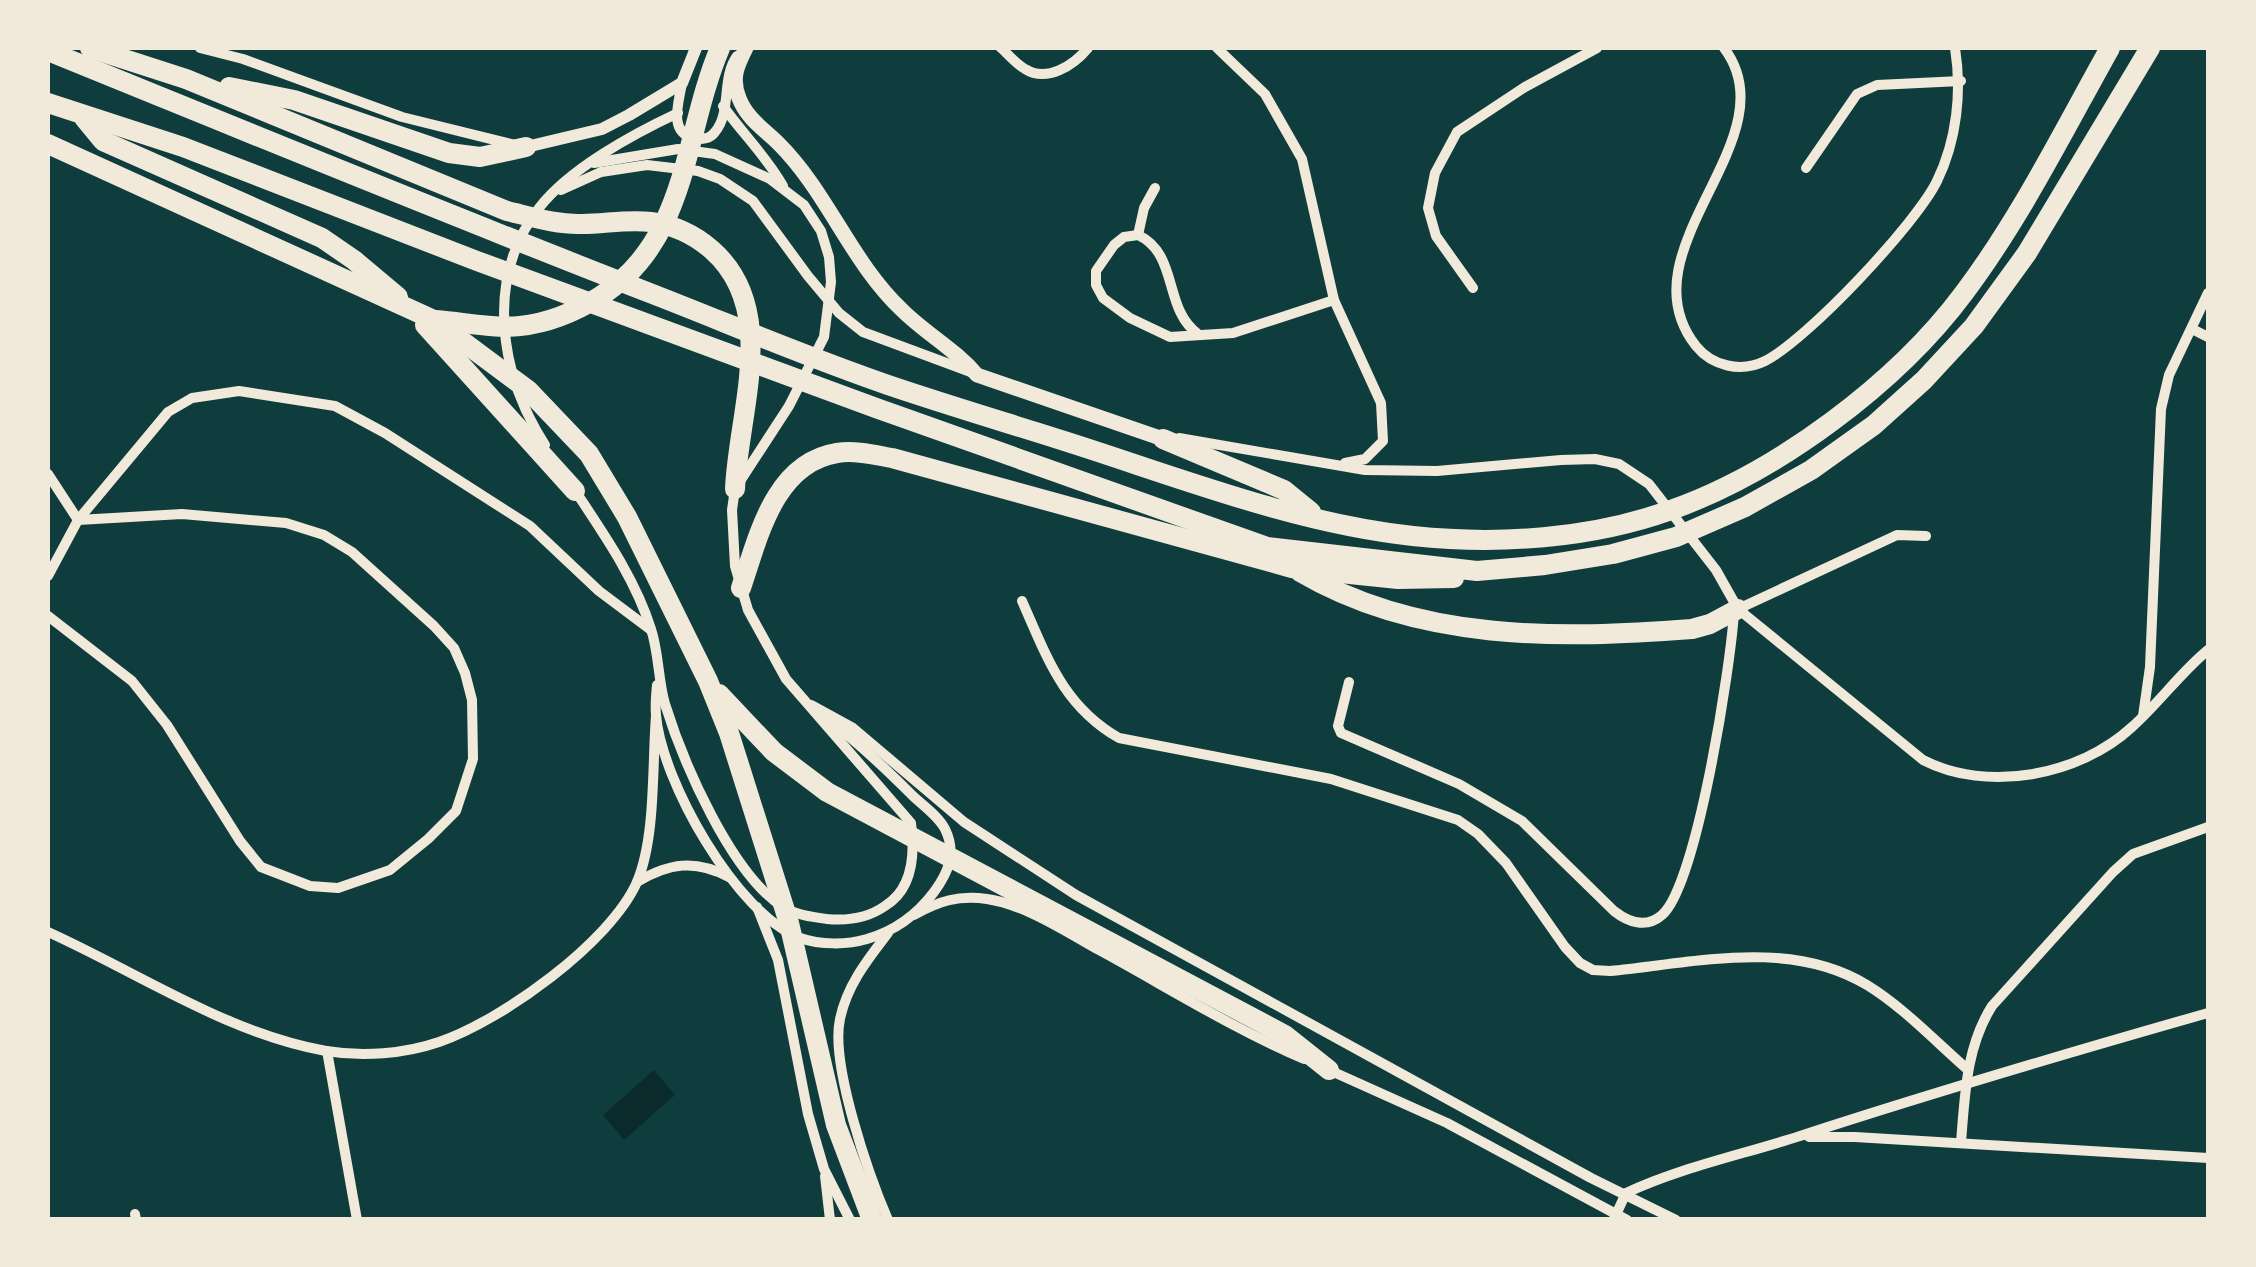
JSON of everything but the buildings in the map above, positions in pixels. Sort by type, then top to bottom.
[{"type":"highway","points":[[48,50],[57,48]]},
{"type":"highway","points":[[90,48],[186,79],[507,211],[556,223],[638,221],[683,230],[719,256],[748,306],[751,352],[735,490]]},
{"type":"highway","points":[[434,320],[516,326],[539,323],[581,308],[626,276],[655,243],[674,206],[706,81],[720,48]]},
{"type":"highway","points":[[48,50],[484,229],[884,384],[1250,500],[1411,536],[1508,540],[1633,522],[1684,505],[1788,451],[1845,410],[1938,325],[1967,290],[2037,179],[2110,48]]},
{"type":"highway","points":[[48,103],[183,147],[876,408],[1266,547],[1477,571],[1546,566],[1676,537],[1746,507],[1827,460],[1874,425],[1924,380],[1974,326],[2047,222],[2150,48]]},
{"type":"highway","points":[[186,79],[294,100],[450,153],[480,157],[526,147]]},
{"type":"highway","points":[[83,116],[103,141],[322,238],[354,260],[438,338],[575,491]]},
{"type":"highway","points":[[48,144],[434,320],[528,390],[589,454],[627,516],[708,682],[748,786],[790,923],[836,1125],[872,1220]]},
{"type":"highway","points":[[1163,440],[1284,490],[1316,516]]},
{"type":"highway","points":[[741,588],[770,506],[780,490],[809,464],[842,452],[892,458],[1292,568],[1398,579],[1450,579],[1477,571]]},
{"type":"highway","points":[[1266,547],[1321,584],[1388,611],[1478,630],[1572,637],[1692,629],[1736,610]]},
{"type":"highway","points":[[708,682],[774,752],[827,792],[1285,1034],[1329,1070]]},
{"type":"main road","points":[[744,48],[734,73],[738,96],[748,116],[804,173],[862,263],[899,308],[958,352],[977,375],[1163,440]]},
{"type":"street","points":[[200,48],[243,59],[402,117],[526,147],[602,128],[682,83]]},
{"type":"street","points":[[696,48],[682,83],[677,124],[680,131],[697,140],[715,133],[724,106],[728,68],[744,48]]},
{"type":"street","points":[[1000,48],[1026,70],[1040,74],[1068,66],[1088,48]]},
{"type":"street","points":[[1216,48],[1265,94],[1297,148],[1334,300],[1380,403],[1382,441],[1365,459],[1338,464]]},
{"type":"street","points":[[1473,288],[1436,236],[1428,208],[1435,173],[1458,132],[1524,87],[1596,48]]},
{"type":"street","points":[[1724,48],[1734,60],[1740,95],[1738,116],[1731,142],[1682,254],[1674,296],[1679,317],[1698,349],[1728,366],[1746,368],[1786,348],[1838,301],[1906,224],[1937,182],[1951,136],[1961,80],[1955,48]]},
{"type":"street","points":[[1806,168],[1858,94],[1877,85],[1961,80]]},
{"type":"street","points":[[724,106],[740,132],[775,170],[786,191]]},
{"type":"street","points":[[48,932],[260,1034],[359,1055],[407,1051],[469,1030],[527,995],[594,941],[637,882],[648,834],[657,674],[652,631],[614,548],[524,410],[508,361],[502,319],[513,261],[528,226],[551,194],[633,136],[678,113]]},
{"type":"street","points":[[594,162],[678,148],[714,154],[758,172],[786,191],[804,205],[821,232],[829,257],[829,318],[824,337],[789,406],[735,490],[732,530],[741,588],[759,632],[786,679],[911,824],[912,857],[904,886],[886,906],[854,919],[837,920],[794,912],[775,901],[754,878],[702,797],[670,719],[657,674]]},
{"type":"street","points":[[551,194],[585,177],[648,165],[698,171],[732,185],[753,201],[808,276],[840,313],[863,332],[977,375]]},
{"type":"street","points":[[1138,235],[1144,208],[1155,188]]},
{"type":"street","points":[[1198,334],[1187,326],[1179,311],[1159,250],[1138,235],[1124,236],[1114,244],[1096,271],[1096,285],[1102,298],[1150,330],[1170,337],[1233,333],[1334,300]]},
{"type":"street","points":[[2143,717],[2152,630],[2160,423],[2169,375],[2208,293]]},
{"type":"street","points":[[2192,328],[2208,336]]},
{"type":"street","points":[[48,576],[78,520],[168,412],[192,398],[239,392],[335,406],[438,465],[530,526],[599,591],[652,631]]},
{"type":"street","points":[[1163,440],[1182,438],[1401,472],[1561,460],[1620,464],[1648,484],[1716,570],[1736,610],[1821,674],[1888,734],[1944,770],[1971,777],[2002,778],[2060,766],[2115,740],[2208,650]]},
{"type":"street","points":[[48,474],[78,520]]},
{"type":"street","points":[[48,616],[132,681],[167,725],[240,840],[261,867],[284,878],[310,886],[338,888],[390,870],[456,811],[474,759],[472,700],[465,672],[454,648],[434,626],[352,552],[324,535],[286,522],[182,514],[78,520]]},
{"type":"street","points":[[1736,610],[1897,535],[1926,536]]},
{"type":"street","points":[[1022,602],[1052,669],[1072,701],[1094,724],[1118,738],[1332,779],[1458,820],[1506,863],[1564,947],[1593,970],[1733,957],[1800,960],[1823,966],[1849,976],[1889,1001],[1968,1069]]},
{"type":"street","points":[[1349,682],[1338,726],[1341,733],[1458,784],[1522,820],[1614,911],[1628,922],[1645,923],[1660,917],[1673,902],[1694,846],[1736,610]]},
{"type":"street","points":[[804,700],[862,746],[944,826],[950,862],[944,879],[914,915]]},
{"type":"street","points":[[804,700],[853,728],[964,822],[1076,896],[1591,1178],[1676,1220]]},
{"type":"street","points":[[656,716],[676,788],[731,878],[782,928],[811,940],[856,942],[888,932],[938,901],[953,898],[1008,903],[1065,930],[1246,1034],[1447,1123],[1627,1220]]},
{"type":"street","points":[[1962,1142],[1968,1069],[1981,1024],[1992,1006],[2112,872],[2133,854],[2208,826]]},
{"type":"street","points":[[637,882],[670,866],[689,864],[710,867],[731,878]]},
{"type":"street","points":[[756,906],[778,960],[808,1114],[824,1168],[830,1220]]},
{"type":"street","points":[[888,932],[860,970],[839,1023],[845,1082],[888,1220]]},
{"type":"street","points":[[1614,1216],[1626,1193],[1678,1171],[1967,1082],[2208,1014]]},
{"type":"street","points":[[327,1051],[357,1220]]},
{"type":"street","points":[[1798,1137],[1962,1142],[2208,1158]]},
{"type":"street","points":[[824,1168],[850,1220]]},
{"type":"water","points":[[654,1070],[675,1095],[624,1140],[603,1115]]}]
